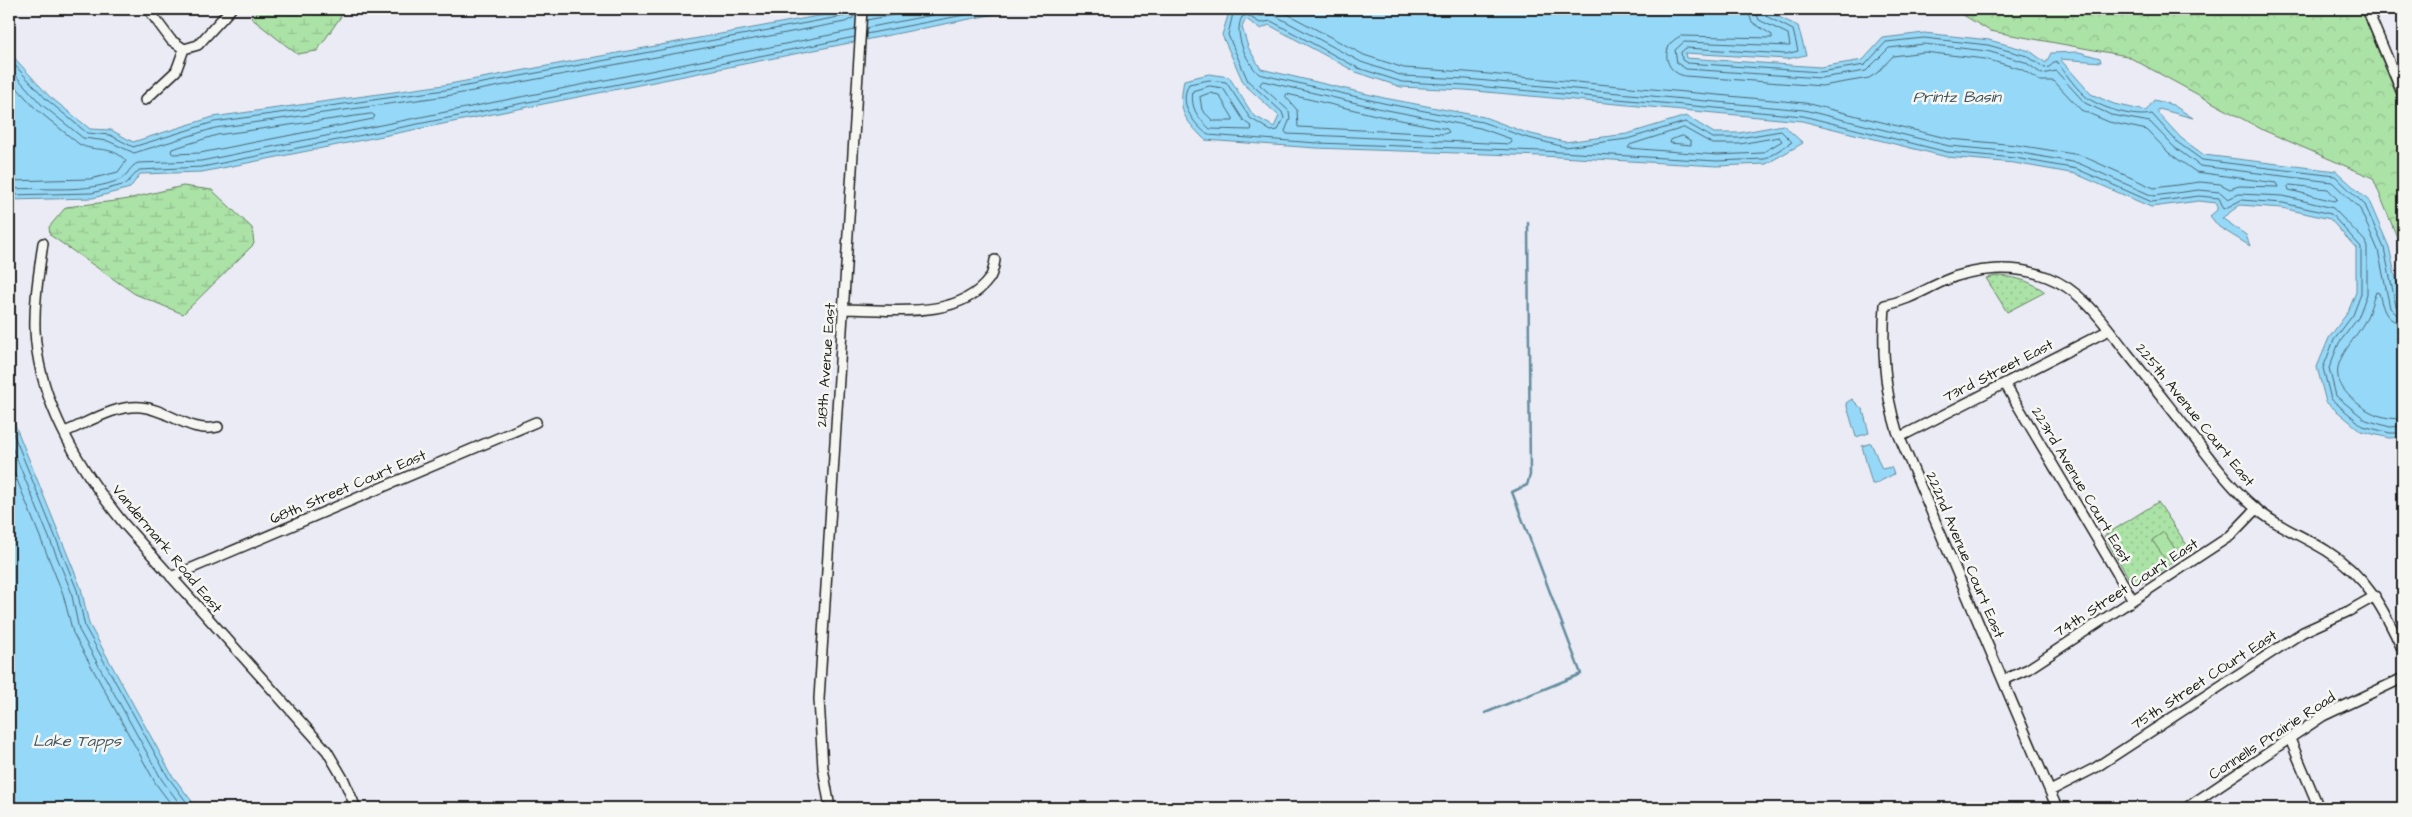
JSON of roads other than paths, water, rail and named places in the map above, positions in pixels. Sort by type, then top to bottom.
[{"type":"street","points":[[148,9],[171,40],[184,49]]},
{"type":"street","points":[[184,49],[198,45],[231,9]]},
{"type":"street","name":"218th Avenue East","points":[[830,808],[823,768],[820,689],[862,9]]},
{"type":"street","points":[[2366,9],[2403,95]]},
{"type":"street","points":[[146,100],[176,71],[184,49]]},
{"type":"street","name":"Vandermark Road East","points":[[43,243],[35,315],[38,360],[49,395],[78,457],[110,506],[323,747],[344,780],[356,808]]},
{"type":"street","points":[[843,309],[926,308],[952,304],[977,292],[991,277],[995,260]]},
{"type":"street","name":"222nd Avenue Court East","points":[[2047,276],[2006,269],[1972,272],[1944,280],[1905,300],[1885,305],[1883,354],[1890,408],[1900,437],[2057,808]]},
{"type":"street","name":"225th Avenue Court East","points":[[2047,276],[2079,296],[2097,313],[2215,465],[2256,509],[2272,521],[2326,550],[2344,562],[2375,596],[2403,651]]},
{"type":"street","name":"73rd Street East","points":[[1900,437],[2109,330]]},
{"type":"street","name":"223rd Avenue Court East","points":[[2005,384],[2133,600]]},
{"type":"street","points":[[65,432],[118,409],[133,407],[159,410],[196,427],[218,427]]},
{"type":"street","name":"68th Street Court East","points":[[171,577],[536,422]]},
{"type":"street","name":"74th Street Court East","points":[[2003,680],[2028,669],[2230,536],[2256,509]]},
{"type":"street","name":"75th Street COurt East","points":[[2050,791],[2095,768],[2303,632],[2349,612],[2375,596]]},
{"type":"street","name":"Connells Prairie Road","points":[[2186,808],[2323,716],[2403,678]]},
{"type":"street","points":[[2290,739],[2319,808]]},
{"type":"water","points":[[856,9],[1020,9],[202,172],[140,174],[130,188],[93,198],[9,200],[9,52],[49,96],[90,129],[111,130],[133,142],[213,117],[444,85]]},
{"type":"water","name":"Printz Basin","points":[[1230,9],[1762,9],[1798,26],[1806,55],[1787,59],[1685,53],[1686,58],[1820,67],[1863,60],[1883,38],[1924,33],[1989,40],[2030,51],[2046,63],[2051,53],[2079,52],[2100,58],[2101,62],[2060,59],[2091,94],[2114,104],[2146,111],[2154,100],[2173,105],[2193,118],[2159,109],[2157,112],[2181,138],[2204,155],[2336,171],[2369,201],[2389,247],[2403,311],[2403,437],[2389,438],[2361,431],[2326,402],[2317,367],[2329,338],[2348,312],[2356,292],[2356,248],[2330,219],[2282,208],[2240,205],[2222,218],[2246,235],[2250,246],[2219,227],[2210,216],[2217,210],[2217,203],[2199,201],[2151,207],[2076,174],[2014,163],[1947,157],[1802,121],[1465,90],[1401,87],[1356,72],[1269,25],[1261,29],[1246,19],[1242,27],[1248,47],[1261,69],[1384,98],[1484,117],[1527,133],[1565,142],[1627,134],[1686,116],[1714,133],[1739,133],[1783,125],[1803,143],[1766,164],[1717,166],[1542,156],[1316,148],[1205,140],[1184,114],[1182,91],[1184,80],[1209,74],[1229,77],[1253,115],[1274,127],[1279,116],[1244,84],[1222,35]]},
{"type":"water","points":[[1852,399],[1863,410],[1869,433],[1856,437],[1846,403]]},
{"type":"water","name":"Lake Tapps","points":[[9,410],[81,588],[89,624],[172,775],[197,808],[9,808]]},
{"type":"water","points":[[1871,443],[1882,469],[1891,467],[1894,474],[1875,484],[1872,484],[1862,446]]},
{"type":"waterway","points":[[1485,713],[1581,674],[1512,492],[1527,485],[1530,475],[1528,223]]}]
